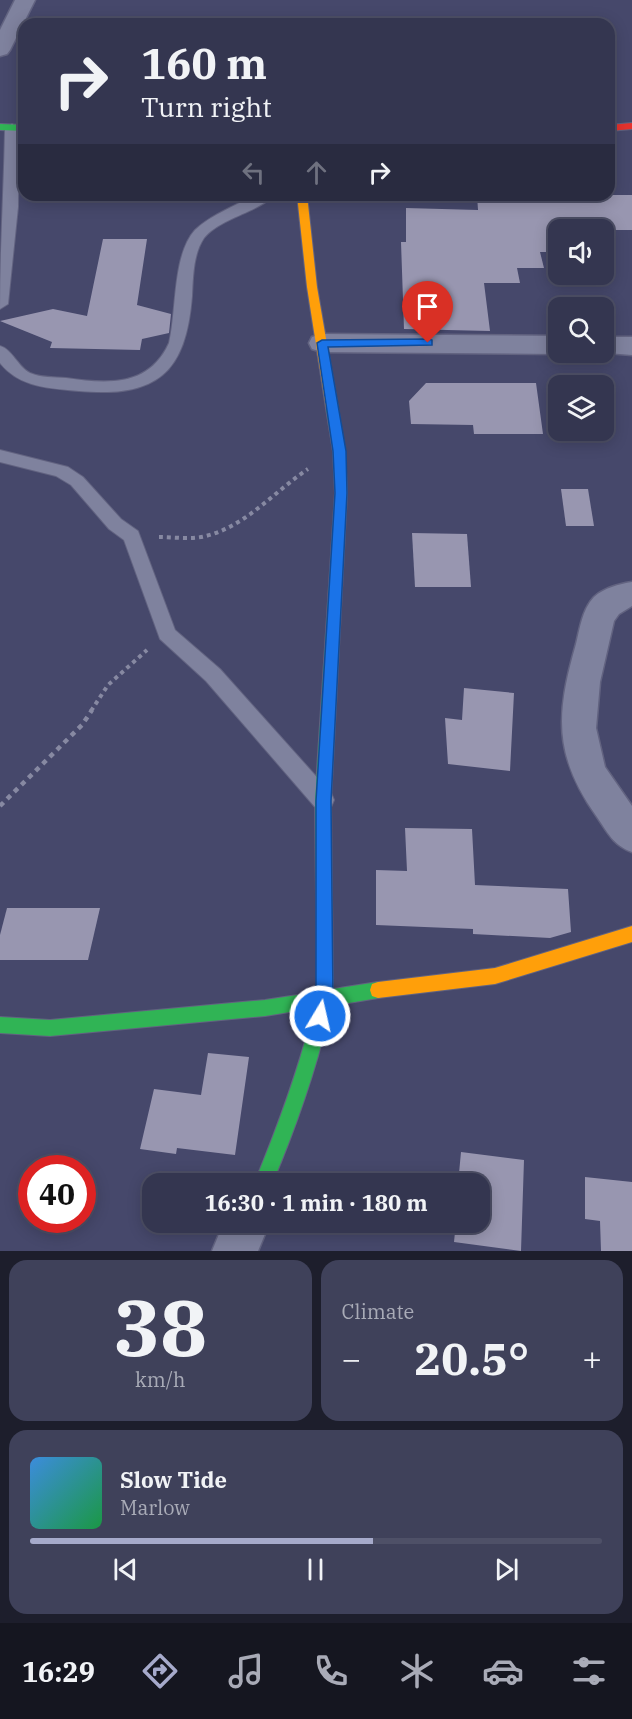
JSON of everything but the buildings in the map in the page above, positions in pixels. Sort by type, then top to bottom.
[{"type":"main road","points":[[615,127],[632,126]]},
{"type":"main road","points":[[268,1173],[285,1132],[311,1054],[325,998],[323,801],[341,493],[339,451],[312,287],[303,201]]},
{"type":"main road","points":[[0,1026],[50,1028],[265,1008],[495,976],[632,934]]},
{"type":"street","points":[[0,50],[25,0]]},
{"type":"street","points":[[322,343],[548,345]]},
{"type":"street","points":[[614,346],[632,346]]},
{"type":"street","points":[[632,594],[621,596],[606,605],[599,614],[584,676],[580,734],[584,759],[592,776],[607,802],[632,835]]},
{"type":"street","points":[[235,1251],[242,1233]]},
{"type":"lane","points":[[0,304],[11,207],[12,128]]},
{"type":"lane","points":[[0,351],[21,375],[34,380],[90,387],[126,385],[141,381],[159,370],[170,359],[181,336],[190,251],[200,234],[254,201]]},
{"type":"lane","points":[[0,456],[62,471],[77,480],[115,524],[132,536],[167,634],[213,675],[323,801]]},
{"type":"path","points":[[132,536],[206,536],[228,527],[252,512],[290,480],[339,451]]},
{"type":"path","points":[[0,806],[82,725],[108,685],[167,634]]},
{"type":"traffic: fast","points":[[0,127],[18,128]]},
{"type":"traffic: fast","points":[[268,1173],[285,1132],[311,1054],[325,997],[323,801],[341,493],[339,451],[332,408]]},
{"type":"traffic: fast","points":[[0,1025],[50,1028],[265,1008],[378,990]]},
{"type":"traffic: slow","points":[[303,201],[312,287],[332,408]]},
{"type":"traffic: slow","points":[[378,990],[495,976],[632,934]]},
{"type":"traffic: jam","points":[[615,127],[632,126]]},
{"type":"route","points":[[320,1016],[325,998],[323,801],[341,493],[339,451],[322,343],[428,343]]}]
